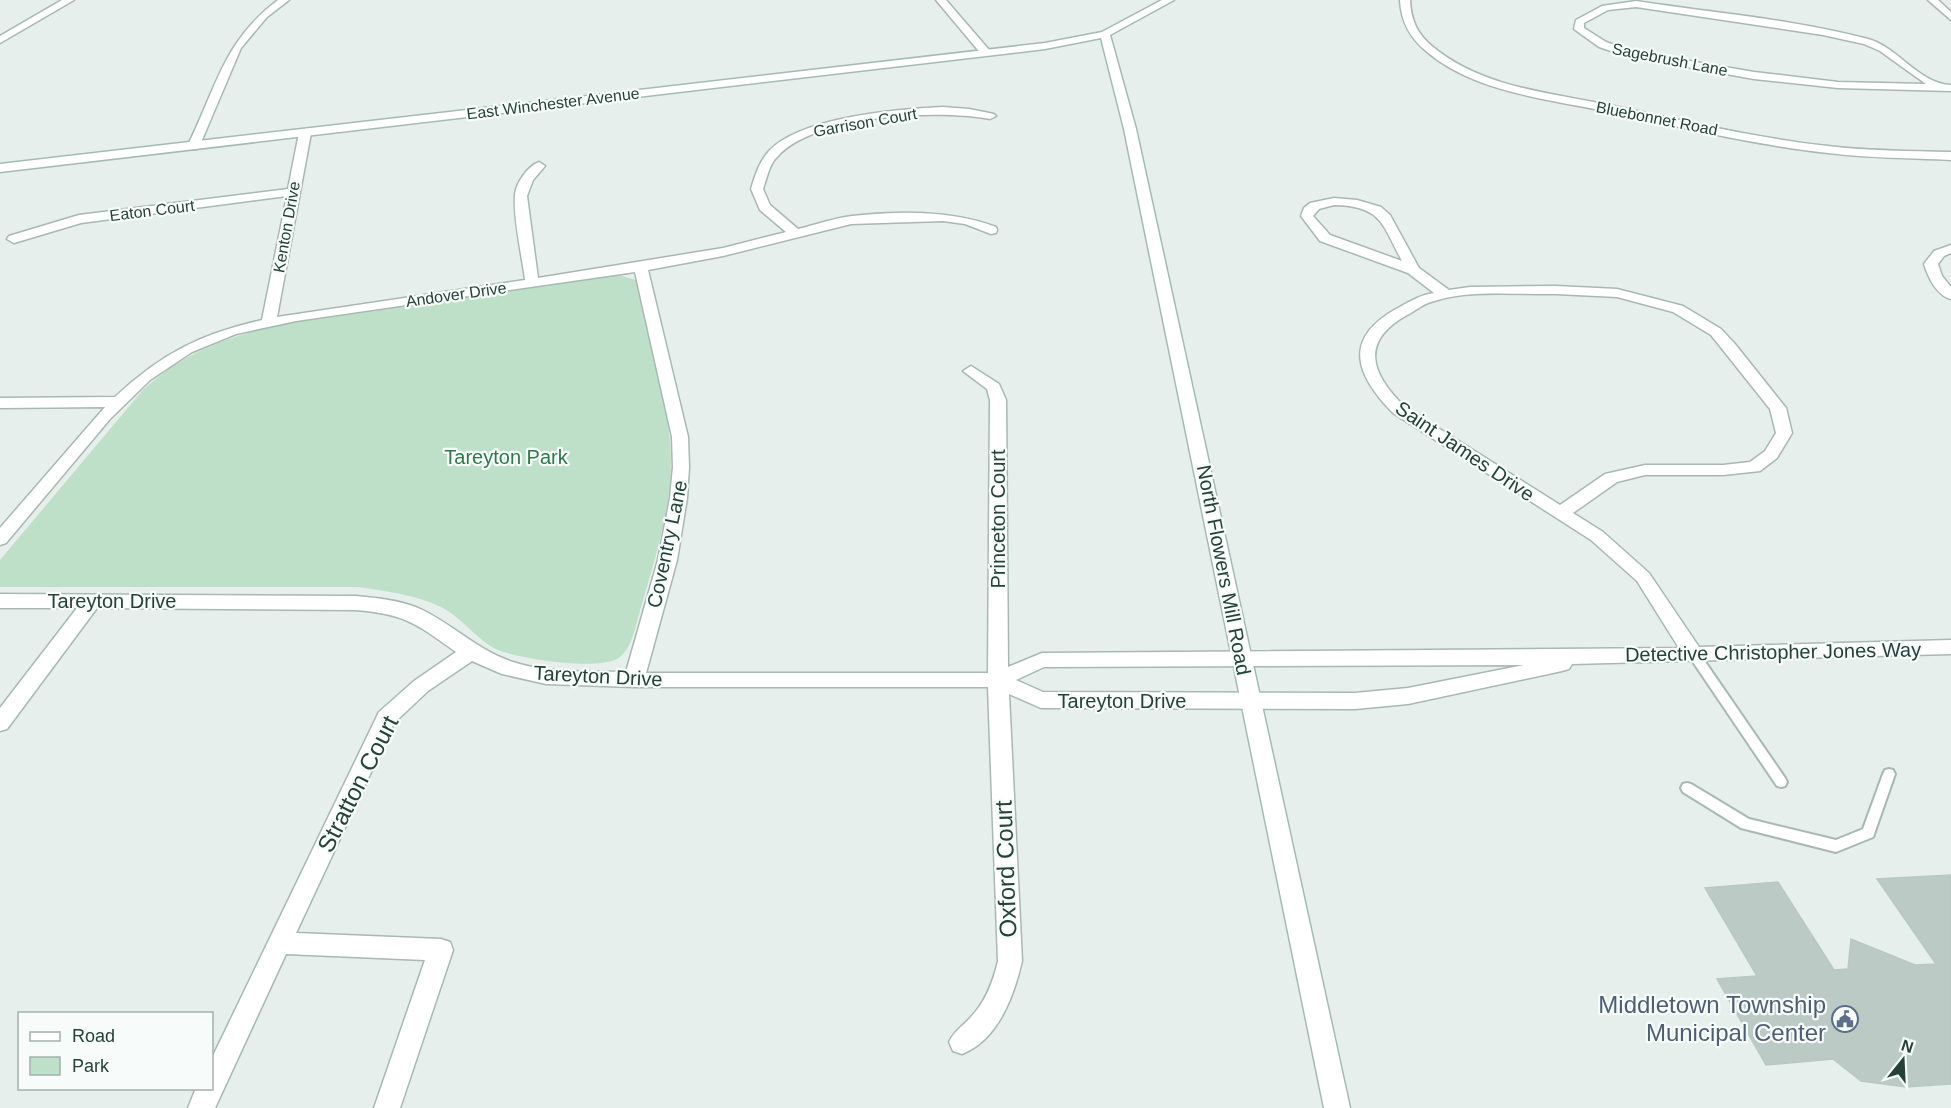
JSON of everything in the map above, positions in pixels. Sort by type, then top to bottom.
[{"type":"street","points":[[0,40],[69,0]]},
{"type":"street","points":[[193,147],[204,125],[226,64],[238,43],[284,0]]},
{"type":"street","points":[[941,0],[986,53]]},
{"type":"street","name":"East Winchester Avenue","points":[[0,168],[1063,43],[1105,34],[1169,0]]},
{"type":"street","name":"Bluebonnet Road","points":[[1405,0],[1404,14],[1408,24],[1427,46],[1460,67],[1494,82],[1626,112],[1793,145],[1852,152],[1951,156]]},
{"type":"street","points":[[1933,0],[1951,17]]},
{"type":"street","name":"Sagebrush Lane","points":[[1938,87],[1912,71],[1884,49],[1867,42],[1823,32],[1636,4],[1613,5],[1597,9],[1579,21],[1579,29],[1590,39],[1604,46],[1641,55],[1796,82],[1951,88]]},
{"type":"street","points":[[9,24],[28,23]]},
{"type":"street","name":"North Flowers Mill Road","points":[[1105,34],[1130,129],[1241,657],[1286,855],[1337,1108]]},
{"type":"street","name":"Garrison Court","points":[[794,233],[764,207],[757,189],[765,165],[772,155],[791,140],[811,130],[834,124],[914,112],[959,109],[990,116]]},
{"type":"street","name":"Kenton Drive","points":[[269,321],[305,133]]},
{"type":"street","points":[[532,282],[521,196],[528,177],[539,166]]},
{"type":"street","name":"Eaton Court","points":[[14,239],[79,219],[292,192]]},
{"type":"street","points":[[1413,270],[1384,215],[1377,209],[1358,202],[1318,203],[1308,210],[1307,216],[1325,238],[1413,270],[1446,295]]},
{"type":"street","name":"Andover Drive","points":[[0,539],[118,402],[158,366],[187,349],[232,331],[269,321],[641,267],[723,252],[851,220],[926,217],[968,221],[991,230]]},
{"type":"street","points":[[1951,249],[1943,250],[1931,264],[1935,277],[1951,295]]},
{"type":"street","name":"Coventry Lane","points":[[634,680],[660,585],[681,492],[682,463],[680,437],[641,267]]},
{"type":"street","name":"Saint James Drive","points":[[1560,513],[1611,478],[1645,470],[1723,470],[1754,466],[1771,454],[1784,433],[1778,408],[1716,332],[1678,309],[1617,292],[1470,291],[1427,298],[1391,318],[1369,341],[1367,361],[1380,390],[1399,410],[1560,513],[1597,536],[1643,577],[1693,653]]},
{"type":"street","name":"Princeton Court","points":[[971,371],[994,387],[998,400],[998,680]]},
{"type":"street","points":[[0,403],[118,402]]},
{"type":"street","name":"Tareyton Drive","points":[[0,601],[355,603],[388,606],[409,612],[425,620],[470,652],[509,669],[546,677],[634,680],[998,680],[1042,660],[1241,657]]},
{"type":"street","points":[[0,723],[92,601]]},
{"type":"street","name":"Detective Christopher Jones Way","points":[[1241,657],[1336,660],[1596,657],[1951,648]]},
{"type":"street","name":"Stratton Court","points":[[213,1083],[386,718],[421,686],[470,652]]},
{"type":"street","name":"Detective Christopher Jones Way","points":[[1251,702],[1355,701],[1408,696],[1596,657]]},
{"type":"street","name":"Tareyton Drive","points":[[998,680],[1041,700],[1251,702]]},
{"type":"street","name":"Oxford Court","points":[[962,1042],[989,1016],[1005,986],[1010,961],[998,680]]},
{"type":"street","points":[[279,943],[441,950],[387,1108]]},
{"type":"street","name":"Stratton Court","points":[[201,1108],[210,1090]]},
{"type":"lane","points":[[1693,653],[1781,782]]},
{"type":"lane","points":[[1687,788],[1746,824],[1836,846],[1868,833],[1889,774]]},
{"type":"green space","name":"Tareyton Park","points":[[619,275],[636,280],[663,393],[671,459],[668,501],[659,545],[633,636],[620,657],[596,664],[579,664],[509,654],[491,646],[443,608],[401,594],[358,587],[0,587],[0,560],[142,391],[188,357],[221,342],[276,325]]},
{"type":"building","name":"Middletown Township Municipal Center","points":[[1951,875],[1951,1084],[1906,1087],[1861,1081],[1833,1059],[1766,1065],[1717,979],[1757,976],[1705,888],[1778,882],[1834,970],[1848,969],[1851,939],[1915,965],[1936,964],[1877,879]]},
{"type":"place","name":"Middletown Township Municipal Center","points":[[1845,1019]]}]
